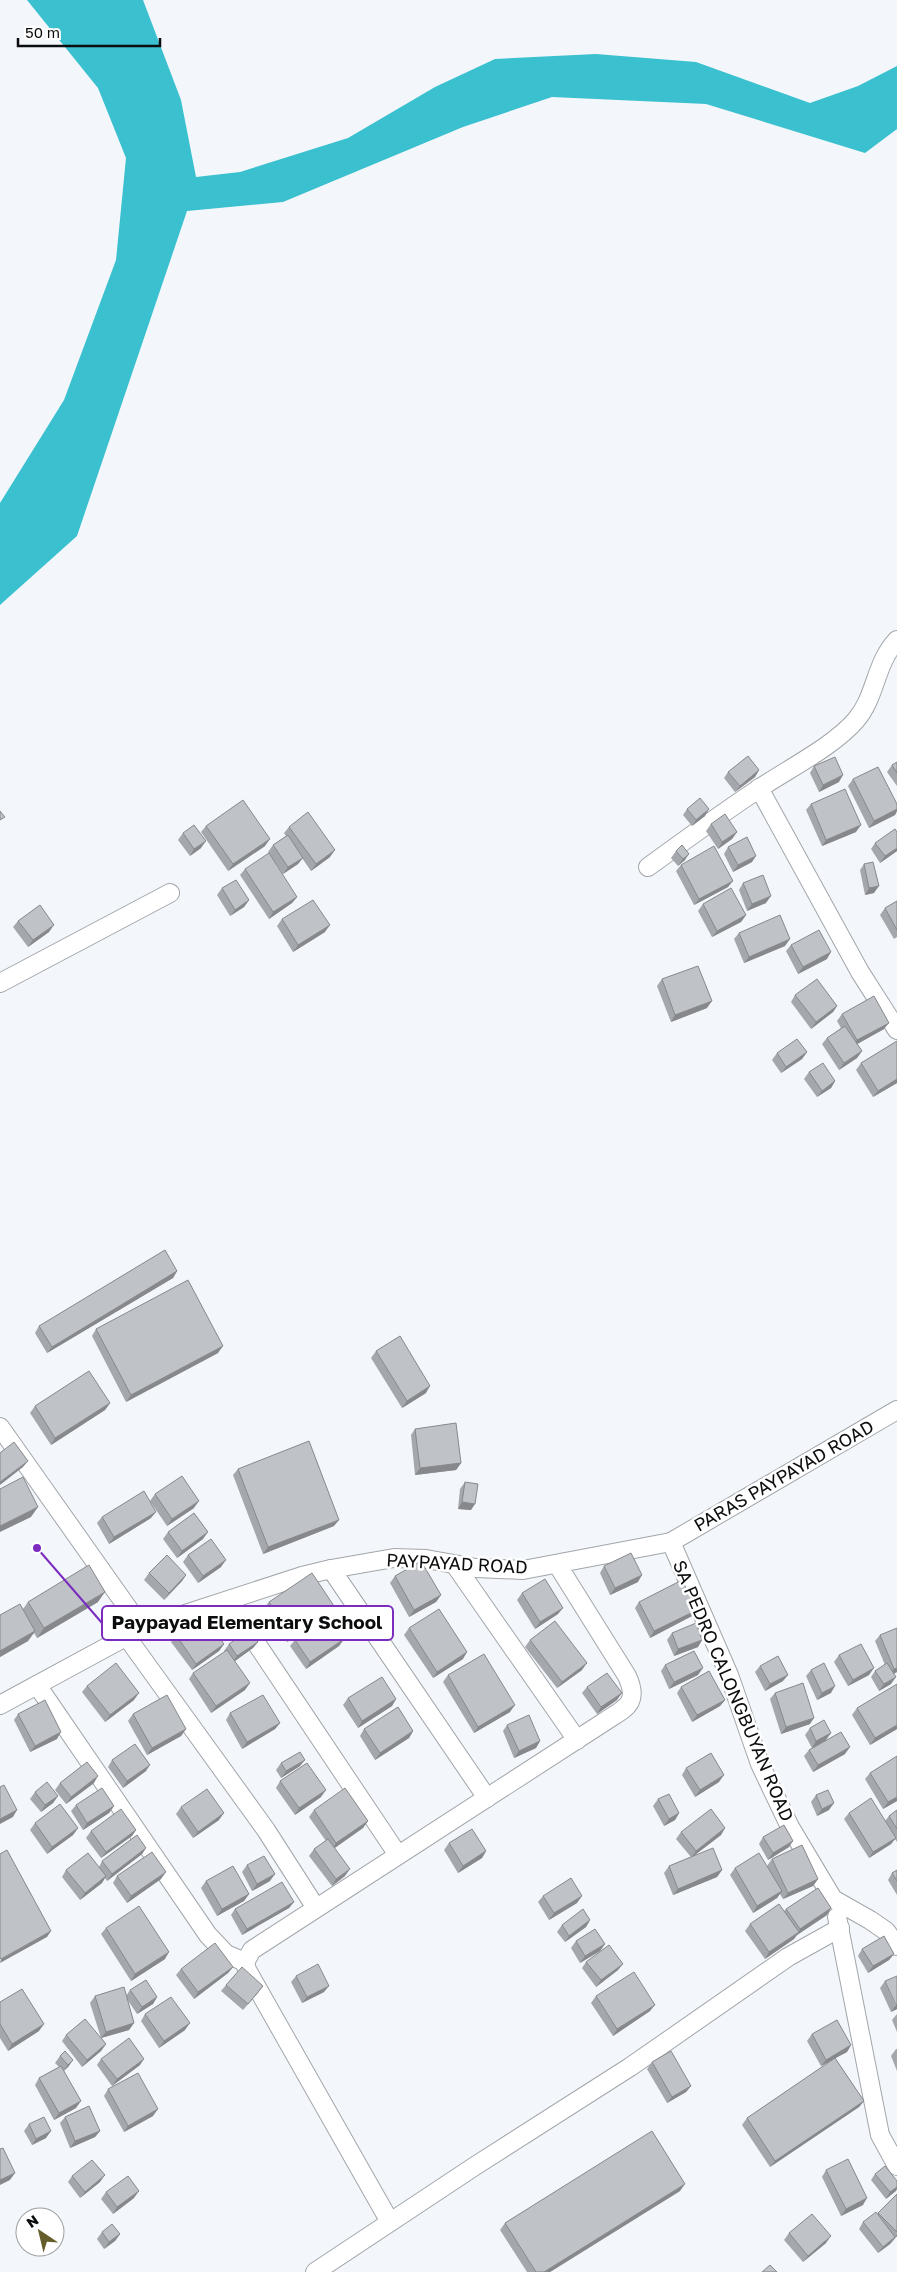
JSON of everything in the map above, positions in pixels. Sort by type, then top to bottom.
[{"type":"street","points":[[648,867],[760,788],[816,752],[856,720],[867,702],[888,649],[897,640]]},
{"type":"street","points":[[760,788],[860,972],[897,1030]]},
{"type":"street","points":[[0,983],[170,893]]},
{"type":"street","name":"PARAS PAYPAYAD ROAD","points":[[671,1542],[897,1410]]},
{"type":"street","points":[[0,1427],[142,1628]]},
{"type":"street","name":"PAYPAYAD ROAD","points":[[0,1705],[142,1628],[302,1576],[394,1558],[426,1559],[455,1565],[523,1570],[671,1542]]},
{"type":"street","name":"SA PEDRO CALONGBUYAN ROAD","points":[[671,1542],[730,1675],[760,1764],[790,1827],[833,1899],[886,1931],[897,1946]]},
{"type":"street","points":[[390,2222],[298,2062],[247,1970],[245,1962],[252,1950],[577,1740],[625,1708],[634,1697],[633,1688],[557,1564]]},
{"type":"street","points":[[455,1565],[577,1740]]},
{"type":"street","points":[[331,1569],[487,1798]]},
{"type":"street","points":[[228,1601],[398,1855]]},
{"type":"street","points":[[126,1636],[266,1830],[316,1908]]},
{"type":"street","points":[[37,1685],[208,1935],[226,1954],[245,1962]]},
{"type":"street","points":[[833,1899],[880,2135],[897,2166]]},
{"type":"street","points":[[315,2272],[630,2068],[788,1957],[840,1928]]},
{"type":"water","points":[[27,0],[143,0],[181,100],[196,177],[240,172],[348,138],[435,87],[495,59],[596,54],[696,62],[810,103],[858,86],[897,66],[897,129],[865,153],[706,104],[552,97],[463,127],[283,202],[187,211],[77,536],[0,605],[0,503],[64,400],[116,260],[126,158],[98,88]]},
{"type":"building","points":[[748,756],[759,770],[740,786],[728,772]]},
{"type":"building","points":[[835,757],[843,775],[823,785],[814,766]]},
{"type":"building","points":[[897,762],[897,773],[892,765]]},
{"type":"building","points":[[878,767],[897,804],[897,809],[874,821],[853,779]]},
{"type":"building","points":[[845,789],[861,825],[826,840],[811,804]]},
{"type":"building","points":[[700,798],[709,809],[696,820],[687,809]]},
{"type":"building","points":[[243,800],[270,839],[233,864],[206,826]]},
{"type":"building","points":[[0,811],[5,817],[0,820]]},
{"type":"building","points":[[308,812],[335,850],[316,864],[289,827]]},
{"type":"building","points":[[725,814],[737,832],[722,842],[711,824]]},
{"type":"building","points":[[194,825],[206,841],[194,849],[183,833]]},
{"type":"building","points":[[895,829],[897,832],[897,848],[885,856],[875,843]]},
{"type":"building","points":[[288,835],[303,858],[288,867],[273,845]]},
{"type":"building","points":[[747,837],[756,856],[738,865],[728,847]]},
{"type":"building","points":[[682,845],[689,854],[683,859],[676,851]]},
{"type":"building","points":[[714,846],[733,881],[699,899],[681,865]]},
{"type":"building","points":[[269,853],[297,897],[273,912],[245,869]]},
{"type":"building","points":[[873,862],[879,886],[869,888],[864,864]]},
{"type":"building","points":[[763,875],[771,896],[752,904],[743,883]]},
{"type":"building","points":[[236,880],[249,900],[235,910],[222,888]]},
{"type":"building","points":[[731,888],[746,915],[717,931],[703,904]]},
{"type":"building","points":[[313,900],[330,925],[298,945],[282,919]]},
{"type":"building","points":[[897,901],[897,930],[885,908]]},
{"type":"building","points":[[40,905],[54,925],[33,940],[18,921]]},
{"type":"building","points":[[780,915],[790,939],[749,957],[739,933]]},
{"type":"building","points":[[819,930],[831,952],[803,967],[791,945]]},
{"type":"building","points":[[698,966],[712,1001],[675,1015],[662,979]]},
{"type":"building","points":[[817,979],[837,1006],[816,1022],[795,995]]},
{"type":"building","points":[[874,996],[889,1023],[857,1040],[842,1014]]},
{"type":"building","points":[[845,1026],[862,1051],[844,1063],[827,1038]]},
{"type":"building","points":[[797,1039],[807,1052],[786,1067],[777,1053]]},
{"type":"building","points":[[897,1041],[897,1079],[878,1091],[861,1063]]},
{"type":"building","points":[[823,1063],[835,1081],[822,1091],[809,1072]]},
{"type":"building","points":[[165,1250],[177,1271],[52,1347],[39,1326]]},
{"type":"building","points":[[188,1280],[223,1346],[131,1395],[96,1329]]},
{"type":"building","points":[[400,1336],[430,1386],[407,1401],[376,1351]]},
{"type":"building","points":[[89,1371],[110,1403],[55,1438],[35,1406]]},
{"type":"building","points":[[456,1423],[461,1463],[420,1468],[415,1429]]},
{"type":"building","points":[[309,1441],[339,1520],[268,1547],[238,1469]]},
{"type":"building","points":[[14,1442],[28,1461],[0,1482],[0,1453]]},
{"type":"building","points":[[182,1476],[199,1501],[172,1519],[155,1494]]},
{"type":"building","points":[[23,1477],[38,1507],[0,1526],[0,1489]]},
{"type":"building","points":[[465,1482],[478,1484],[475,1504],[462,1502]]},
{"type":"building","points":[[144,1491],[156,1512],[114,1537],[102,1517]]},
{"type":"building","points":[[194,1513],[208,1532],[182,1551],[168,1532]]},
{"type":"building","points":[[211,1539],[226,1560],[203,1576],[188,1555]]},
{"type":"building","points":[[631,1553],[642,1575],[615,1588],[604,1566]]},
{"type":"building","points":[[167,1555],[186,1575],[169,1593],[149,1573]]},
{"type":"building","points":[[421,1561],[441,1595],[414,1610],[395,1576]]},
{"type":"building","points":[[89,1565],[105,1592],[44,1628],[28,1602]]},
{"type":"building","points":[[312,1573],[334,1606],[291,1635],[269,1602]]},
{"type":"building","points":[[545,1579],[563,1608],[540,1622],[522,1593]]},
{"type":"building","points":[[682,1580],[697,1610],[654,1631],[639,1602]]},
{"type":"building","points":[[20,1604],[35,1631],[0,1651],[0,1615]]},
{"type":"building","points":[[439,1609],[467,1652],[437,1672],[409,1628]]},
{"type":"building","points":[[203,1616],[224,1644],[196,1664],[176,1635]]},
{"type":"building","points":[[328,1617],[344,1639],[310,1662],[295,1640]]},
{"type":"building","points":[[555,1621],[587,1663],[562,1682],[530,1640]]},
{"type":"building","points":[[696,1623],[702,1640],[678,1649],[672,1633]]},
{"type":"building","points":[[897,1628],[897,1668],[894,1669],[880,1635]]},
{"type":"building","points":[[249,1630],[258,1642],[237,1656],[229,1644]]},
{"type":"building","points":[[861,1644],[874,1668],[853,1680],[839,1655]]},
{"type":"building","points":[[227,1650],[250,1683],[216,1706],[193,1673]]},
{"type":"building","points":[[694,1651],[703,1668],[674,1682],[665,1665]]},
{"type":"building","points":[[484,1654],[515,1705],[478,1727],[448,1675]]},
{"type":"building","points":[[778,1656],[788,1675],[770,1684],[760,1666]]},
{"type":"building","points":[[116,1663],[139,1693],[110,1715],[87,1686]]},
{"type":"building","points":[[824,1663],[835,1686],[822,1693],[811,1670]]},
{"type":"building","points":[[887,1663],[896,1677],[884,1684],[875,1671]]},
{"type":"building","points":[[709,1671],[725,1700],[697,1715],[681,1687]]},
{"type":"building","points":[[607,1673],[622,1693],[601,1707],[587,1687]]},
{"type":"building","points":[[382,1677],[396,1699],[362,1721],[348,1698]]},
{"type":"building","points":[[803,1683],[814,1718],[786,1727],[775,1693]]},
{"type":"building","points":[[897,1684],[897,1725],[875,1738],[857,1708]]},
{"type":"building","points":[[167,1695],[186,1729],[152,1748],[133,1714]]},
{"type":"building","points":[[263,1695],[280,1723],[247,1742],[230,1713]]},
{"type":"building","points":[[45,1700],[61,1732],[35,1746],[18,1714]]},
{"type":"building","points":[[398,1707],[413,1731],[380,1753],[364,1729]]},
{"type":"building","points":[[529,1715],[540,1741],[519,1751],[507,1725]]},
{"type":"building","points":[[824,1720],[831,1733],[816,1741],[810,1728]]},
{"type":"building","points":[[841,1732],[850,1747],[818,1765],[809,1750]]},
{"type":"building","points":[[135,1744],[150,1765],[127,1781],[112,1760]]},
{"type":"building","points":[[300,1752],[305,1760],[286,1771],[281,1763]]},
{"type":"building","points":[[711,1753],[724,1775],[700,1790],[686,1768]]},
{"type":"building","points":[[897,1756],[897,1797],[888,1802],[870,1773]]},
{"type":"building","points":[[87,1762],[98,1776],[71,1797],[60,1783]]},
{"type":"building","points":[[307,1763],[326,1790],[299,1808],[280,1781]]},
{"type":"building","points":[[47,1782],[58,1796],[45,1805],[35,1792]]},
{"type":"building","points":[[4,1785],[17,1810],[0,1819],[0,1787]]},
{"type":"building","points":[[102,1788],[114,1806],[87,1823],[76,1805]]},
{"type":"building","points":[[345,1788],[368,1821],[336,1843],[314,1810]]},
{"type":"building","points":[[207,1789],[224,1813],[198,1832],[181,1807]]},
{"type":"building","points":[[828,1790],[834,1803],[822,1809],[816,1795]]},
{"type":"building","points":[[669,1794],[679,1813],[669,1819],[658,1799]]},
{"type":"building","points":[[871,1798],[896,1838],[873,1852],[849,1813]]},
{"type":"building","points":[[60,1804],[78,1828],[52,1847],[35,1823]]},
{"type":"building","points":[[121,1809],[136,1830],[106,1852],[91,1831]]},
{"type":"building","points":[[711,1809],[725,1828],[696,1851],[681,1832]]},
{"type":"building","points":[[897,1810],[897,1829],[889,1816]]},
{"type":"building","points":[[784,1825],[793,1841],[773,1853],[763,1837]]},
{"type":"building","points":[[472,1829],[486,1851],[463,1866],[449,1843]]},
{"type":"building","points":[[137,1835],[146,1848],[112,1874],[102,1861]]},
{"type":"building","points":[[328,1839],[350,1869],[336,1879],[314,1849]]},
{"type":"building","points":[[802,1845],[818,1879],[788,1893],[772,1859]]},
{"type":"building","points":[[713,1848],[722,1870],[678,1889],[669,1866]]},
{"type":"building","points":[[7,1850],[51,1931],[1,1959],[0,1854]]},
{"type":"building","points":[[152,1852],[166,1872],[131,1896],[117,1876]]},
{"type":"building","points":[[88,1853],[106,1876],[85,1893],[66,1870]]},
{"type":"building","points":[[759,1853],[782,1891],[757,1906],[735,1868]]},
{"type":"building","points":[[264,1856],[275,1874],[257,1884],[247,1865]]},
{"type":"building","points":[[233,1866],[249,1894],[222,1909],[206,1881]]},
{"type":"building","points":[[897,1870],[897,1881],[892,1873]]},
{"type":"building","points":[[571,1878],[582,1896],[554,1913],[543,1896]]},
{"type":"building","points":[[282,1882],[294,1902],[247,1929],[235,1909]]},
{"type":"building","points":[[818,1888],[831,1908],[800,1929],[786,1909]]},
{"type":"building","points":[[779,1904],[799,1932],[769,1952],[750,1924]]},
{"type":"building","points":[[139,1906],[169,1952],[135,1974],[106,1928]]},
{"type":"building","points":[[583,1909],[590,1920],[569,1936],[562,1925]]},
{"type":"building","points":[[595,1929],[605,1944],[585,1956],[576,1941]]},
{"type":"building","points":[[884,1936],[894,1954],[873,1966],[862,1949]]},
{"type":"building","points":[[215,1943],[233,1967],[198,1992],[181,1969]]},
{"type":"building","points":[[609,1945],[623,1964],[601,1980],[586,1962]]},
{"type":"building","points":[[318,1964],[329,1986],[307,1997],[296,1976]]},
{"type":"building","points":[[242,1967],[263,1986],[248,2004],[226,1985]]},
{"type":"building","points":[[634,1972],[655,2005],[617,2029],[596,1996]]},
{"type":"building","points":[[897,1976],[897,2004],[896,2005],[885,1981]]},
{"type":"building","points":[[146,1980],[157,1997],[142,2007],[130,1990]]},
{"type":"building","points":[[124,1987],[134,2023],[106,2032],[95,1996]]},
{"type":"building","points":[[22,1989],[44,2024],[12,2044],[0,2024],[0,2002]]},
{"type":"building","points":[[171,1997],[190,2023],[164,2041],[145,2014]]},
{"type":"building","points":[[85,2019],[106,2044],[87,2060],[66,2035]]},
{"type":"building","points":[[837,2020],[851,2045],[826,2060],[812,2034]]},
{"type":"building","points":[[129,2038],[144,2059],[117,2079],[101,2059]]},
{"type":"building","points":[[65,2051],[73,2060],[68,2065],[60,2056]]},
{"type":"building","points":[[671,2051],[691,2086],[672,2097],[652,2062]]},
{"type":"building","points":[[835,2058],[864,2101],[775,2161],[747,2118]]},
{"type":"building","points":[[61,2066],[81,2101],[59,2113],[39,2078]]},
{"type":"building","points":[[138,2073],[158,2109],[128,2126],[108,2089]]},
{"type":"building","points":[[89,2106],[100,2131],[75,2141],[65,2117]]},
{"type":"building","points":[[44,2117],[51,2131],[36,2139],[29,2124]]},
{"type":"building","points":[[652,2131],[685,2184],[544,2272],[536,2272],[505,2223]]},
{"type":"building","points":[[3,2148],[15,2173],[0,2180],[0,2149]]},
{"type":"building","points":[[848,2159],[867,2198],[846,2209],[826,2170]]},
{"type":"building","points":[[92,2160],[105,2175],[85,2192],[72,2176]]},
{"type":"building","points":[[885,2166],[897,2181],[897,2187],[890,2192],[875,2174]]},
{"type":"building","points":[[128,2176],[139,2191],[117,2207],[106,2192]]},
{"type":"building","points":[[897,2194],[897,2232],[878,2213]]},
{"type":"building","points":[[876,2212],[895,2237],[883,2247],[863,2222]]},
{"type":"building","points":[[812,2214],[831,2236],[808,2256],[789,2233]]},
{"type":"building","points":[[112,2224],[120,2234],[109,2242],[102,2232]]},
{"type":"building","points":[[770,2265],[777,2272],[762,2272]]},
{"type":"place","name":"Paypayad Elementary School","points":[[37,1548]]}]
